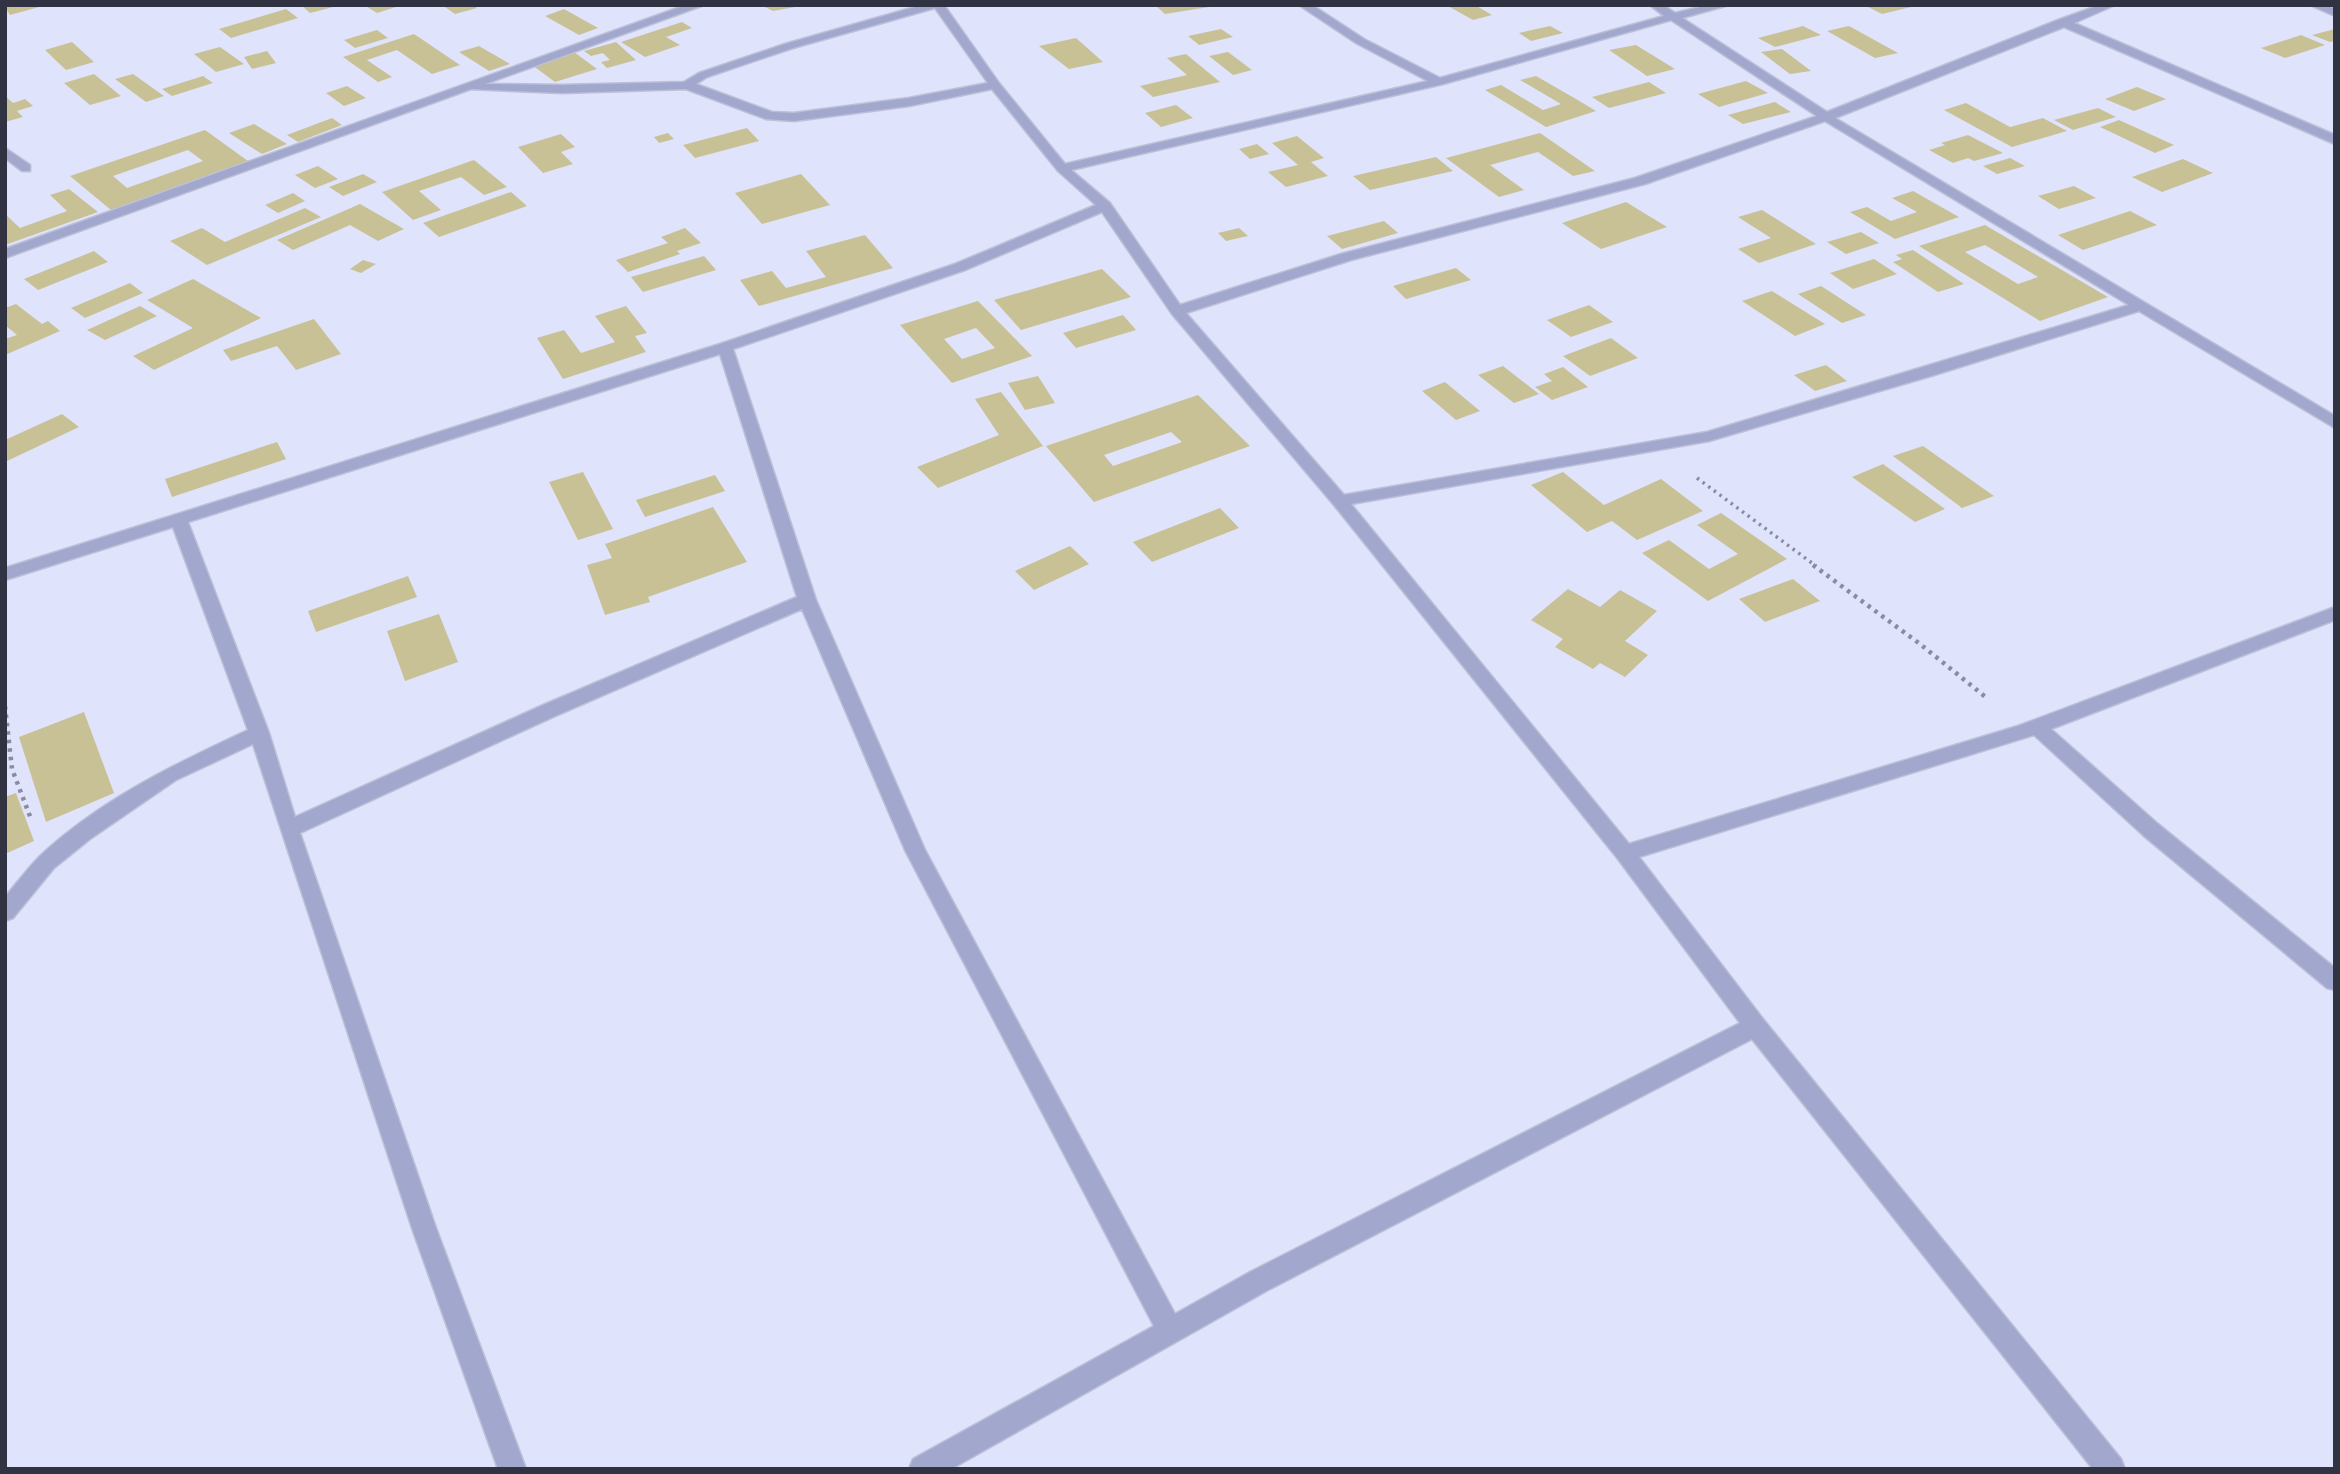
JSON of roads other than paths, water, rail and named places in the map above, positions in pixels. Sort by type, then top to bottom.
[{"type":"street","points":[[657,5],[669,13]]},
{"type":"street","points":[[5,254],[669,13],[699,5]]},
{"type":"street","points":[[687,85],[703,75],[789,46],[937,5],[995,85],[1062,168],[1105,206],[1177,311],[1340,501],[1625,853],[1755,1026],[2111,1469]]},
{"type":"street","points":[[1304,5],[1360,41],[1439,82]]},
{"type":"street","points":[[1656,5],[1826,117],[2335,424]]},
{"type":"street","points":[[1062,168],[1439,82],[1671,17],[1724,5]]},
{"type":"street","points":[[1177,311],[1346,257],[1640,181],[1826,117],[2110,5]]},
{"type":"street","points":[[2315,5],[2335,13]]},
{"type":"street","points":[[2062,22],[2335,140]]},
{"type":"street","points":[[467,87],[562,89],[687,85],[770,116],[794,117],[909,102],[995,85]]},
{"type":"street","points":[[5,152],[26,167]]},
{"type":"street","points":[[5,574],[725,347],[960,267],[1105,206]]},
{"type":"street","points":[[1340,501],[1709,436],[2142,306]]},
{"type":"street","points":[[725,347],[807,600],[915,850],[1171,1332]]},
{"type":"street","points":[[179,519],[259,733],[424,1228],[512,1469]]},
{"type":"street","points":[[289,829],[548,711],[807,600]]},
{"type":"street","points":[[1625,853],[2031,729],[2335,613]]},
{"type":"street","points":[[2031,729],[2335,981]]},
{"type":"street","points":[[5,912],[47,862],[83,833],[169,775],[259,733]]},
{"type":"street","points":[[923,1469],[1259,1281],[1755,1026]]}]
